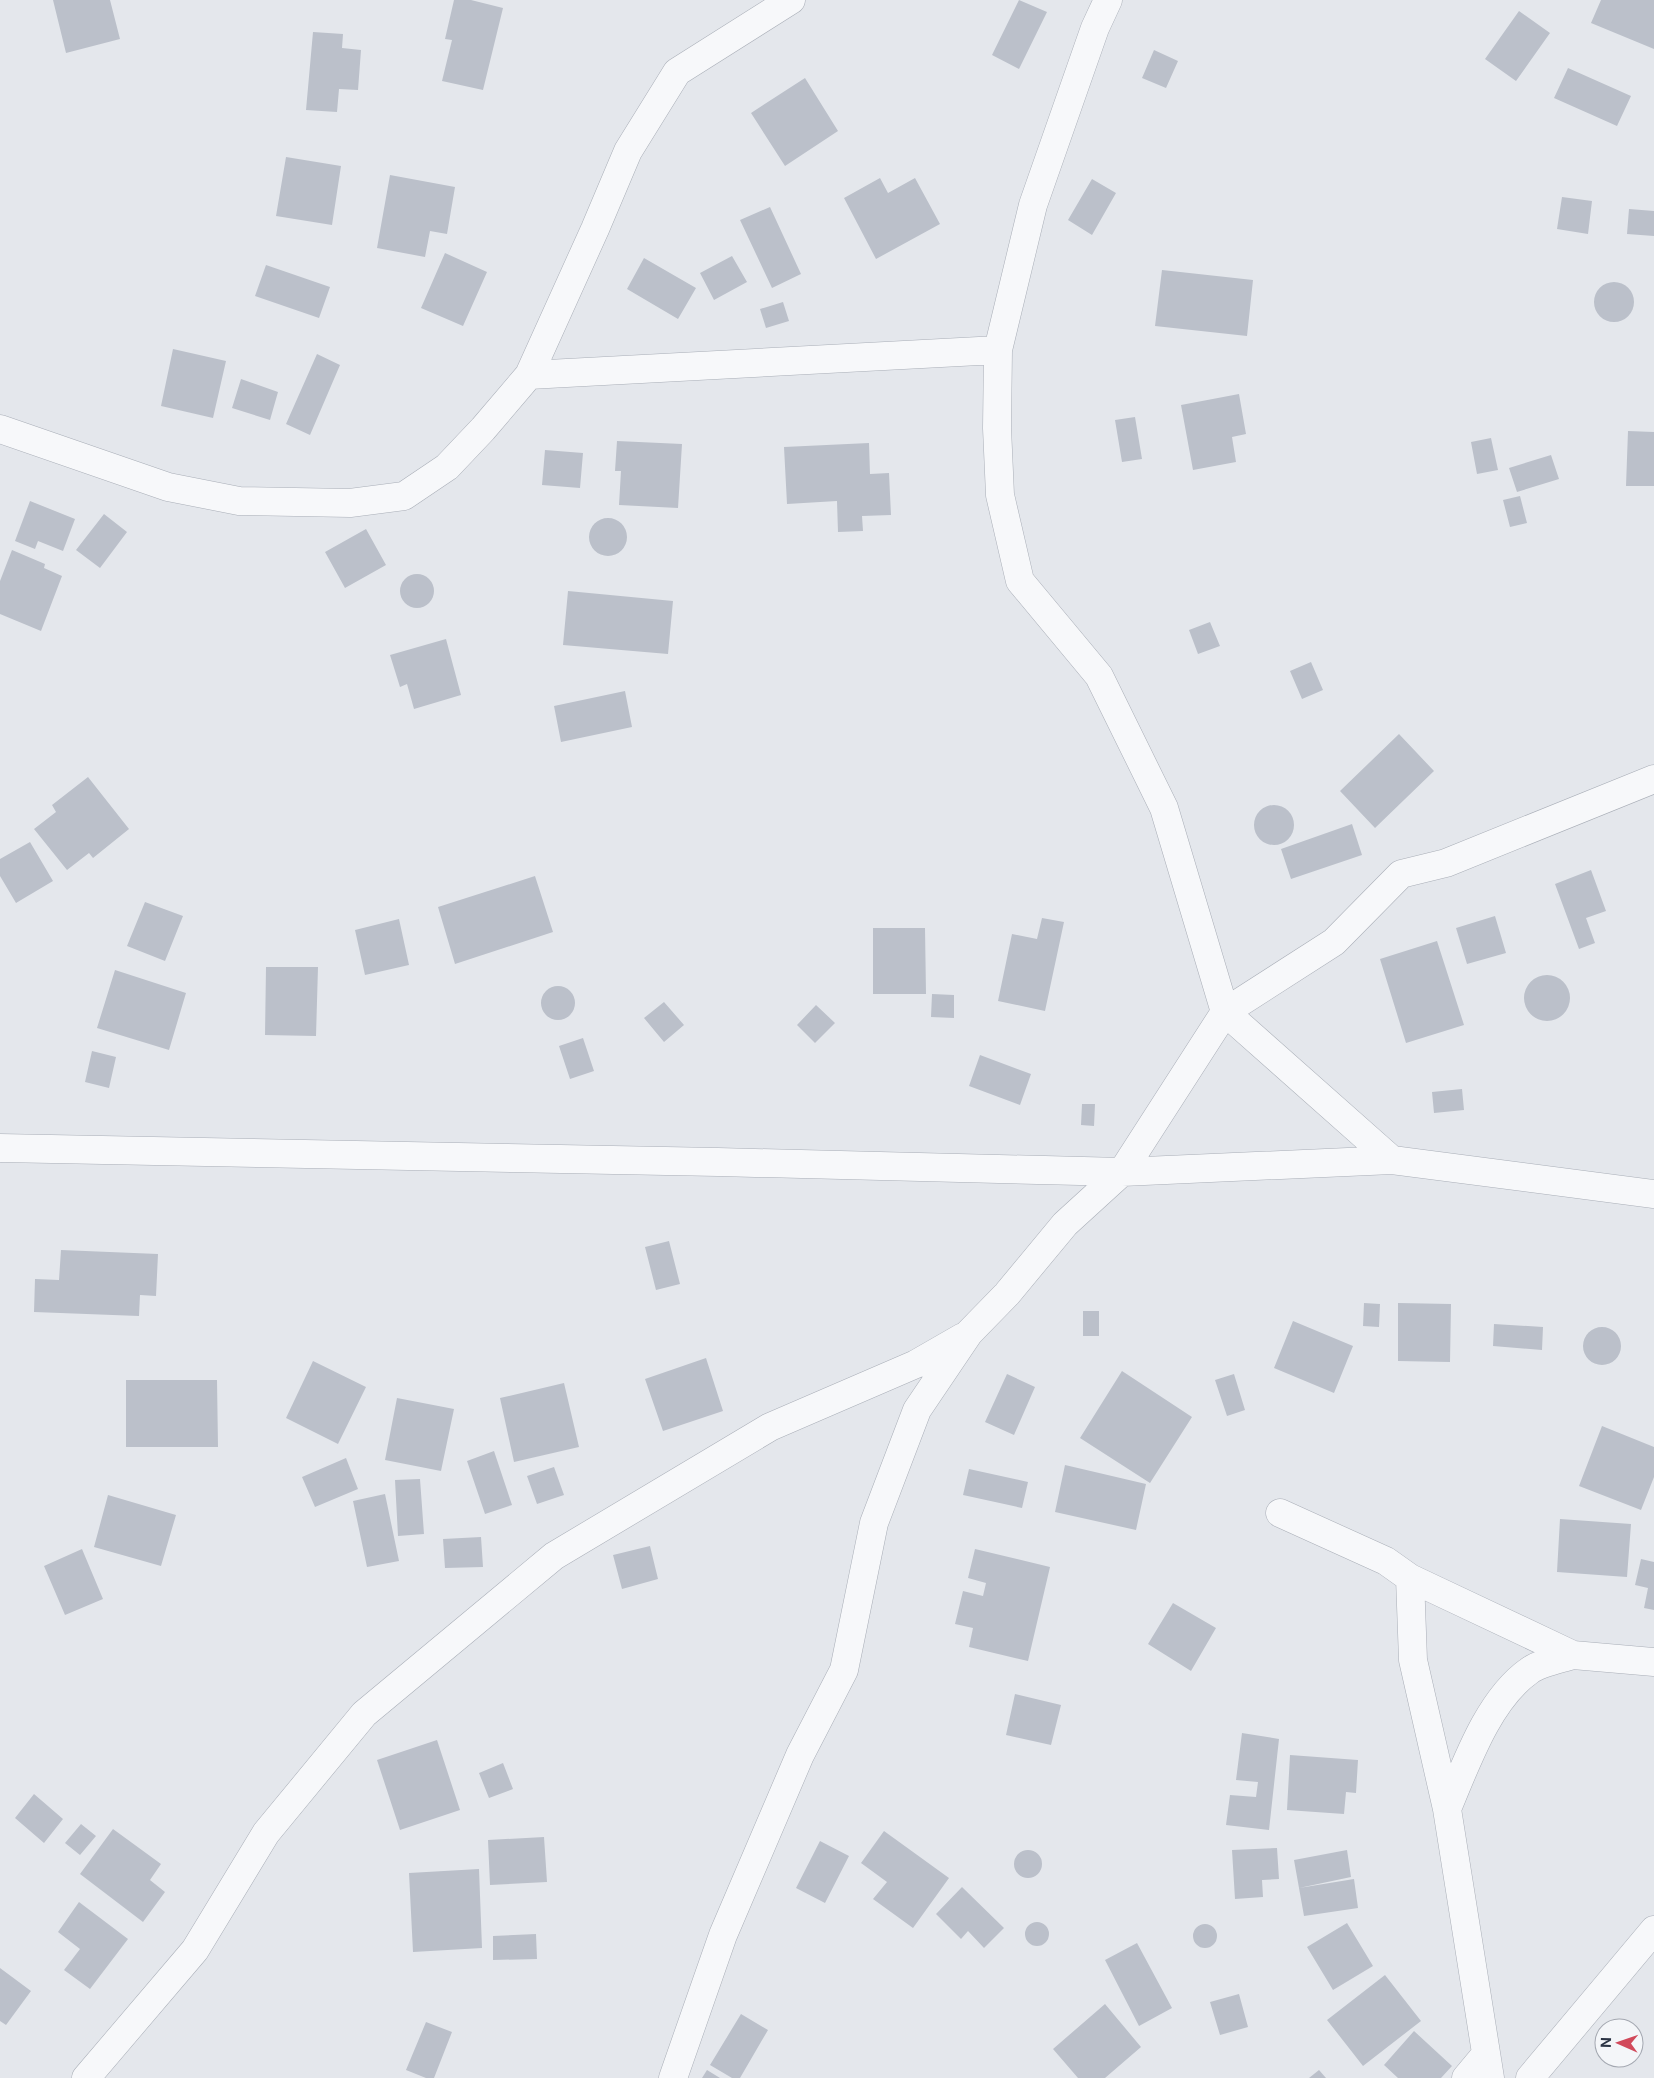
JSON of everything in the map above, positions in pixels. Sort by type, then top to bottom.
[{"type":"street","points":[[0,429],[168,487],[239,501],[350,503],[404,496],[447,467],[483,429],[529,375],[595,229],[628,150],[677,72],[791,0]]},
{"type":"street","points":[[1108,0],[1095,28],[1034,205],[998,350],[997,428],[1000,495],[1020,581],[1099,676],[1164,808],[1225,1012],[1392,1160]]},
{"type":"street","points":[[529,375],[998,350]]},
{"type":"street","points":[[673,2078],[727,1926],[800,1755],[844,1670],[874,1522],[917,1410],[969,1333],[1007,1294],[1065,1224],[1122,1172],[1225,1012],[1334,942],[1402,874],[1446,863],[1654,779]]},
{"type":"street","points":[[0,1148],[708,1161],[1122,1172],[1392,1160],[1654,1194]]},
{"type":"street","points":[[86,2078],[195,1950],[266,1833],[364,1714],[554,1556],[770,1428],[916,1364],[969,1333]]},
{"type":"street","points":[[1280,1512],[1386,1561],[1410,1578],[1573,1655],[1654,1662]]},
{"type":"street","points":[[1410,1578],[1413,1660],[1447,1809],[1488,2066],[1466,2078]]},
{"type":"street","points":[[1447,1809],[1473,1749],[1499,1700],[1530,1670],[1573,1655]]},
{"type":"street","points":[[1530,2078],[1654,1930]]},
{"type":"building","points":[[53,0],[110,0],[120,39],[66,53]]},
{"type":"building","points":[[454,0],[471,0],[503,8],[483,90],[442,81],[452,40],[445,39]]},
{"type":"building","points":[[1019,0],[1047,12],[1019,69],[992,55]]},
{"type":"building","points":[[1601,0],[1654,0],[1654,49],[1591,23]]},
{"type":"building","points":[[1519,11],[1550,33],[1516,81],[1485,59]]},
{"type":"building","points":[[313,32],[343,34],[342,48],[361,50],[358,90],[339,89],[337,112],[306,110]]},
{"type":"building","points":[[1154,50],[1178,61],[1166,88],[1142,78]]},
{"type":"building","points":[[1568,68],[1631,96],[1617,126],[1554,98]]},
{"type":"building","points":[[805,78],[838,131],[785,166],[751,113]]},
{"type":"building","points":[[286,157],[341,166],[332,225],[276,216]]},
{"type":"building","points":[[390,175],[455,187],[447,234],[430,231],[425,257],[377,248]]},
{"type":"building","points":[[880,178],[888,193],[915,178],[940,224],[876,259],[844,198]]},
{"type":"building","points":[[1092,179],[1116,193],[1092,235],[1068,220]]},
{"type":"building","points":[[1562,197],[1592,201],[1588,234],[1557,229]]},
{"type":"building","points":[[770,207],[801,274],[772,288],[740,220]]},
{"type":"building","points":[[1629,209],[1654,211],[1654,236],[1627,234]]},
{"type":"building","points":[[445,253],[487,272],[463,326],[421,308]]},
{"type":"building","points":[[732,256],[747,282],[714,300],[700,273]]},
{"type":"building","points":[[644,258],[696,288],[678,319],[627,289]]},
{"type":"building","points":[[266,265],[330,287],[319,318],[255,296]]},
{"type":"building","points":[[1162,270],[1253,280],[1247,336],[1155,326]]},
{"type":"building","points":[[1614,282],[1625,285],[1631,291],[1634,302],[1631,313],[1625,319],[1614,322],[1603,319],[1597,313],[1594,302],[1597,291],[1603,285]]},
{"type":"building","points":[[783,302],[789,321],[766,328],[760,309]]},
{"type":"building","points":[[173,349],[226,361],[213,418],[161,406]]},
{"type":"building","points":[[317,354],[340,365],[310,435],[286,424]]},
{"type":"building","points":[[241,379],[278,392],[270,420],[232,408]]},
{"type":"building","points":[[1239,394],[1246,434],[1232,437],[1236,462],[1193,470],[1181,405]]},
{"type":"building","points":[[1135,417],[1142,459],[1122,462],[1115,420]]},
{"type":"building","points":[[1628,431],[1654,432],[1654,486],[1626,486]]},
{"type":"building","points":[[1491,438],[1498,470],[1477,474],[1471,442]]},
{"type":"building","points":[[617,441],[682,444],[678,508],[619,505],[621,471],[615,471]]},
{"type":"building","points":[[869,443],[870,474],[889,473],[891,515],[862,516],[863,531],[838,532],[837,501],[787,504],[784,447]]},
{"type":"building","points":[[545,450],[583,453],[580,488],[542,485]]},
{"type":"building","points":[[1551,455],[1559,479],[1517,492],[1509,468]]},
{"type":"building","points":[[1520,496],[1527,523],[1510,527],[1503,500]]},
{"type":"building","points":[[30,501],[75,519],[63,551],[38,541],[35,549],[15,541]]},
{"type":"building","points":[[104,514],[127,532],[100,568],[76,550]]},
{"type":"building","points":[[608,518],[622,523],[627,537],[622,551],[608,556],[594,551],[589,537],[594,523]]},
{"type":"building","points":[[366,529],[386,565],[345,588],[325,552]]},
{"type":"building","points":[[12,550],[45,564],[44,568],[62,576],[41,631],[0,614],[0,581]]},
{"type":"building","points":[[417,574],[424,575],[429,579],[433,584],[433,598],[429,603],[424,607],[417,608],[410,607],[405,603],[401,598],[400,591],[401,584],[405,579],[410,575]]},
{"type":"building","points":[[568,591],[673,601],[668,654],[563,645]]},
{"type":"building","points":[[1210,622],[1220,646],[1198,654],[1189,630]]},
{"type":"building","points":[[446,639],[461,695],[414,709],[407,684],[400,687],[390,655]]},
{"type":"building","points":[[1311,662],[1323,690],[1302,699],[1290,671]]},
{"type":"building","points":[[625,691],[632,727],[561,742],[554,706]]},
{"type":"building","points":[[1399,734],[1434,771],[1375,828],[1340,791]]},
{"type":"building","points":[[88,777],[129,829],[93,858],[89,853],[67,870],[34,829],[56,812],[52,805]]},
{"type":"building","points":[[1278,805],[1285,808],[1291,814],[1294,825],[1293,833],[1285,842],[1278,845],[1270,845],[1263,842],[1255,833],[1254,821],[1257,814],[1266,806]]},
{"type":"building","points":[[1352,824],[1362,855],[1291,879],[1281,849]]},
{"type":"building","points":[[30,842],[53,881],[16,903],[0,876],[0,859]]},
{"type":"building","points":[[1591,870],[1606,911],[1586,918],[1595,943],[1579,949],[1555,884]]},
{"type":"building","points":[[535,876],[553,932],[455,964],[438,907]]},
{"type":"building","points":[[145,902],[183,916],[165,961],[127,946]]},
{"type":"building","points":[[1495,916],[1506,953],[1467,964],[1456,928]]},
{"type":"building","points":[[1042,918],[1064,922],[1045,1011],[998,1001],[1012,934],[1037,939]]},
{"type":"building","points":[[399,919],[409,965],[365,975],[355,930]]},
{"type":"building","points":[[873,928],[925,928],[926,994],[873,994]]},
{"type":"building","points":[[1437,941],[1464,1025],[1406,1043],[1380,959]]},
{"type":"building","points":[[266,967],[318,967],[316,1036],[265,1035]]},
{"type":"building","points":[[115,970],[186,993],[169,1050],[97,1028]]},
{"type":"building","points":[[1547,975],[1560,979],[1566,985],[1570,998],[1566,1011],[1560,1017],[1547,1021],[1534,1017],[1528,1011],[1524,998],[1528,985],[1534,979]]},
{"type":"building","points":[[558,986],[570,991],[575,1003],[570,1015],[558,1020],[546,1015],[541,1003],[546,991]]},
{"type":"building","points":[[932,994],[954,995],[954,1018],[931,1017]]},
{"type":"building","points":[[664,1002],[684,1025],[664,1042],[644,1018]]},
{"type":"building","points":[[816,1005],[835,1023],[815,1043],[797,1025]]},
{"type":"building","points":[[583,1038],[594,1071],[570,1079],[559,1046]]},
{"type":"building","points":[[92,1051],[116,1057],[109,1088],[85,1082]]},
{"type":"building","points":[[980,1055],[1031,1074],[1020,1105],[969,1086]]},
{"type":"building","points":[[1462,1089],[1464,1110],[1434,1113],[1432,1092]]},
{"type":"building","points":[[1082,1104],[1095,1104],[1094,1126],[1081,1125]]},
{"type":"building","points":[[669,1241],[680,1284],[656,1290],[645,1247]]},
{"type":"building","points":[[61,1250],[158,1254],[156,1296],[140,1295],[139,1316],[34,1312],[35,1279],[59,1280]]},
{"type":"building","points":[[1364,1303],[1380,1304],[1379,1327],[1363,1326]]},
{"type":"building","points":[[1398,1303],[1451,1304],[1450,1362],[1398,1361]]},
{"type":"building","points":[[1083,1311],[1099,1311],[1099,1336],[1083,1336]]},
{"type":"building","points":[[1293,1321],[1353,1346],[1334,1393],[1274,1368]]},
{"type":"building","points":[[1494,1324],[1543,1327],[1542,1350],[1493,1346]]},
{"type":"building","points":[[1602,1327],[1615,1333],[1621,1346],[1615,1359],[1602,1365],[1589,1359],[1583,1346],[1589,1333]]},
{"type":"building","points":[[706,1358],[723,1411],[663,1431],[645,1379]]},
{"type":"building","points":[[313,1361],[366,1387],[338,1444],[286,1418]]},
{"type":"building","points":[[1122,1371],[1192,1417],[1150,1483],[1080,1438]]},
{"type":"building","points":[[1007,1374],[1035,1387],[1014,1435],[985,1422]]},
{"type":"building","points":[[1234,1374],[1245,1410],[1227,1416],[1215,1380]]},
{"type":"building","points":[[126,1380],[217,1380],[218,1447],[126,1447]]},
{"type":"building","points":[[564,1383],[579,1447],[514,1462],[500,1398]]},
{"type":"building","points":[[397,1398],[454,1409],[441,1471],[385,1460]]},
{"type":"building","points":[[1602,1426],[1654,1447],[1654,1477],[1641,1510],[1579,1486]]},
{"type":"building","points":[[494,1451],[512,1505],[485,1514],[467,1461]]},
{"type":"building","points":[[346,1458],[358,1489],[315,1507],[302,1477]]},
{"type":"building","points":[[1065,1465],[1146,1484],[1136,1530],[1055,1512]]},
{"type":"building","points":[[554,1467],[564,1495],[537,1504],[527,1476]]},
{"type":"building","points":[[969,1469],[1028,1482],[1022,1508],[963,1495]]},
{"type":"building","points":[[420,1479],[424,1534],[398,1536],[395,1480]]},
{"type":"building","points":[[385,1494],[399,1561],[367,1567],[353,1501]]},
{"type":"building","points":[[108,1495],[176,1515],[161,1566],[94,1547]]},
{"type":"building","points":[[1560,1519],[1631,1524],[1627,1577],[1557,1572]]},
{"type":"building","points":[[481,1537],[483,1567],[445,1568],[443,1539]]},
{"type":"building","points":[[650,1546],[658,1579],[622,1589],[613,1555]]},
{"type":"building","points":[[82,1549],[103,1599],[65,1615],[44,1566]]},
{"type":"building","points":[[975,1549],[1050,1567],[1028,1661],[969,1647],[973,1628],[955,1624],[963,1591],[983,1596],[986,1583],[968,1578]]},
{"type":"building","points":[[1641,1559],[1654,1562],[1654,1610],[1644,1608],[1648,1588],[1635,1585]]},
{"type":"building","points":[[1173,1603],[1216,1628],[1191,1671],[1148,1644]]},
{"type":"building","points":[[1015,1694],[1061,1705],[1051,1745],[1006,1735]]},
{"type":"building","points":[[1242,1733],[1279,1739],[1269,1830],[1226,1825],[1230,1795],[1256,1797],[1258,1782],[1236,1780]]},
{"type":"building","points":[[437,1740],[460,1810],[400,1830],[377,1760]]},
{"type":"building","points":[[1290,1755],[1358,1760],[1356,1793],[1346,1792],[1344,1814],[1287,1810]]},
{"type":"building","points":[[503,1763],[513,1789],[489,1798],[479,1773]]},
{"type":"building","points":[[34,1794],[63,1819],[44,1843],[15,1818]]},
{"type":"building","points":[[81,1824],[96,1836],[80,1855],[65,1843]]},
{"type":"building","points":[[113,1829],[161,1864],[150,1880],[165,1892],[143,1922],[80,1874]]},
{"type":"building","points":[[884,1831],[949,1878],[913,1928],[873,1899],[887,1882],[861,1863]]},
{"type":"building","points":[[544,1837],[547,1882],[490,1885],[488,1840]]},
{"type":"building","points":[[820,1841],[849,1856],[825,1903],[796,1888]]},
{"type":"building","points":[[1277,1848],[1279,1879],[1262,1880],[1263,1897],[1235,1899],[1232,1850]]},
{"type":"building","points":[[1028,1850],[1038,1854],[1042,1864],[1038,1874],[1028,1878],[1018,1874],[1014,1864],[1018,1854]]},
{"type":"building","points":[[1347,1850],[1351,1877],[1299,1888],[1294,1860]]},
{"type":"building","points":[[479,1869],[482,1948],[413,1952],[409,1873]]},
{"type":"building","points":[[1354,1879],[1358,1908],[1304,1916],[1299,1888]]},
{"type":"building","points":[[962,1887],[1004,1928],[984,1948],[968,1931],[961,1939],[936,1914]]},
{"type":"building","points":[[79,1902],[128,1939],[90,1989],[64,1970],[80,1949],[58,1932]]},
{"type":"building","points":[[1037,1922],[1042,1923],[1048,1929],[1048,1939],[1042,1945],[1037,1946],[1032,1945],[1026,1939],[1025,1934],[1026,1929],[1032,1923]]},
{"type":"building","points":[[1347,1923],[1373,1966],[1333,1990],[1307,1947]]},
{"type":"building","points":[[1205,1924],[1213,1928],[1217,1936],[1213,1944],[1205,1948],[1197,1944],[1193,1936],[1197,1928]]},
{"type":"building","points":[[536,1934],[537,1959],[493,1960],[493,1936]]},
{"type":"building","points":[[1137,1943],[1172,2008],[1139,2026],[1105,1960]]},
{"type":"building","points":[[0,1968],[31,1991],[6,2025],[0,2021]]},
{"type":"building","points":[[1385,1975],[1421,2021],[1363,2066],[1327,2020]]},
{"type":"building","points":[[1239,1994],[1248,2027],[1220,2035],[1210,2002]]},
{"type":"building","points":[[1105,2004],[1141,2047],[1105,2078],[1078,2078],[1053,2049]]},
{"type":"building","points":[[741,2014],[768,2030],[740,2078],[732,2078],[710,2065]]},
{"type":"building","points":[[426,2022],[452,2032],[434,2078],[426,2078],[406,2070]]},
{"type":"building","points":[[1414,2031],[1452,2066],[1441,2078],[1398,2078],[1384,2065]]},
{"type":"building","points":[[707,2070],[720,2078],[702,2078]]},
{"type":"building","points":[[1319,2070],[1326,2078],[1309,2078]]}]
